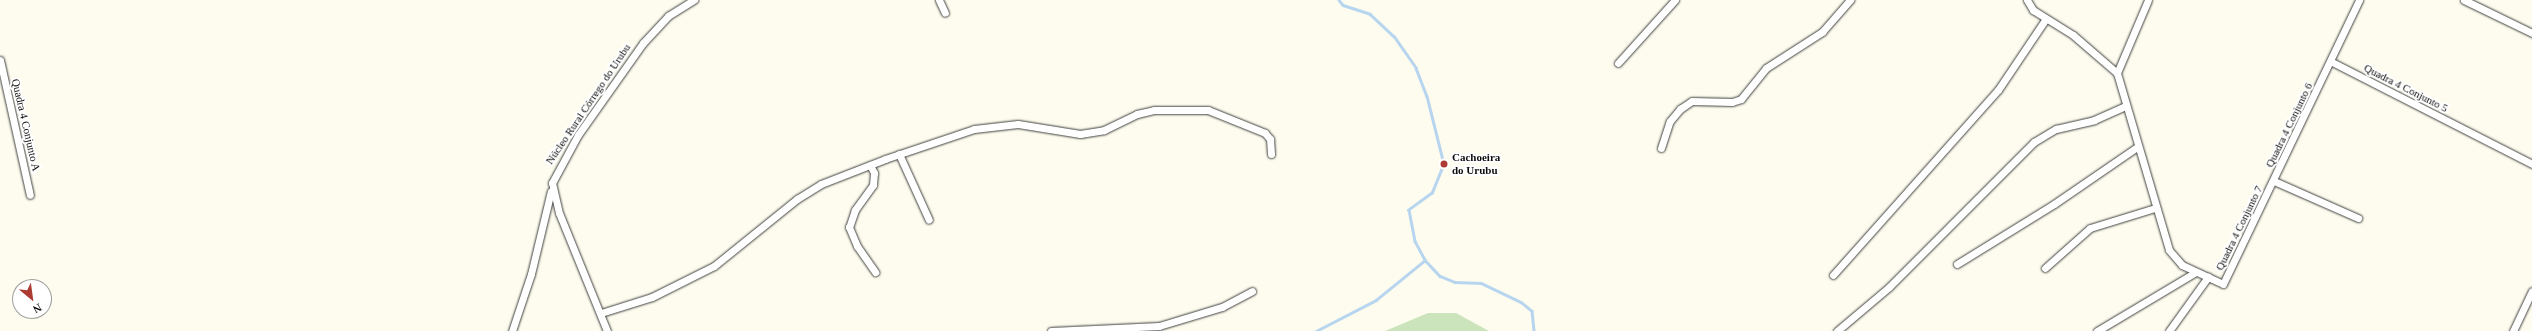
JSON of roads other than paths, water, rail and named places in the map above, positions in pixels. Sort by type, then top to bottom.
[{"type":"street","name":"Núcleo Rural Córrego do Urubu","points":[[512,331],[552,189],[554,174],[643,43],[668,16],[694,0]]},
{"type":"street","points":[[939,0],[945,13]]},
{"type":"street","points":[[1618,63],[1675,0]]},
{"type":"street","points":[[1661,148],[1670,121],[1680,109],[1692,101],[1732,102],[1741,99],[1766,68],[1822,32],[1850,0]]},
{"type":"street","points":[[2028,0],[2033,10],[2045,20],[2073,36],[2117,73],[2137,147],[2169,250],[2182,265],[2208,277],[2169,331]]},
{"type":"street","points":[[2117,73],[2148,0]]},
{"type":"street","points":[[2332,62],[2359,0]]},
{"type":"street","points":[[2464,0],[2532,33]]},
{"type":"street","points":[[1833,275],[2008,78],[2045,20]]},
{"type":"street","name":"Quadra 4 Conjunto A","points":[[0,60],[30,195]]},
{"type":"street","name":"Quadra 4 Conjunto 5","points":[[2332,62],[2532,164]]},
{"type":"street","name":"Quadra 4 Conjunto 6","points":[[2332,62],[2274,180],[2358,218]]},
{"type":"street","points":[[1837,331],[1889,287],[2034,142],[2056,129],[2094,120],[2126,106]]},
{"type":"street","points":[[601,313],[652,297],[714,266],[798,199],[821,184],[899,154],[992,125],[1018,124],[1080,134],[1095,132],[1137,114],[1175,108],[1208,110],[1265,133],[1270,139],[1271,154]]},
{"type":"street","points":[[1957,264],[2054,204],[2137,147]]},
{"type":"street","points":[[899,154],[929,220]]},
{"type":"street","points":[[870,165],[874,172],[873,185],[855,210],[849,227],[857,246],[875,272]]},
{"type":"street","name":"Quadra 4 Conjunto 7","points":[[2208,277],[2223,284],[2274,180]]},
{"type":"street","points":[[552,189],[607,331]]},
{"type":"street","points":[[2045,268],[2090,228],[2155,208]]},
{"type":"street","points":[[2097,331],[2196,272]]},
{"type":"street","points":[[1051,331],[1158,326],[1222,307],[1252,291]]},
{"type":"street","points":[[2514,331],[2530,299],[2532,291]]},
{"type":"waterway","points":[[1339,0],[1343,5],[1370,14],[1394,36],[1416,68],[1427,96],[1444,164],[1432,193],[1409,210],[1415,241],[1425,260],[1440,276],[1455,282],[1481,283],[1521,302],[1532,311],[1534,331]]},
{"type":"waterway","points":[[1316,331],[1376,300],[1425,260]]},
{"type":"place","name":"Cachoeira do Urubu","points":[[1444,164]]}]
